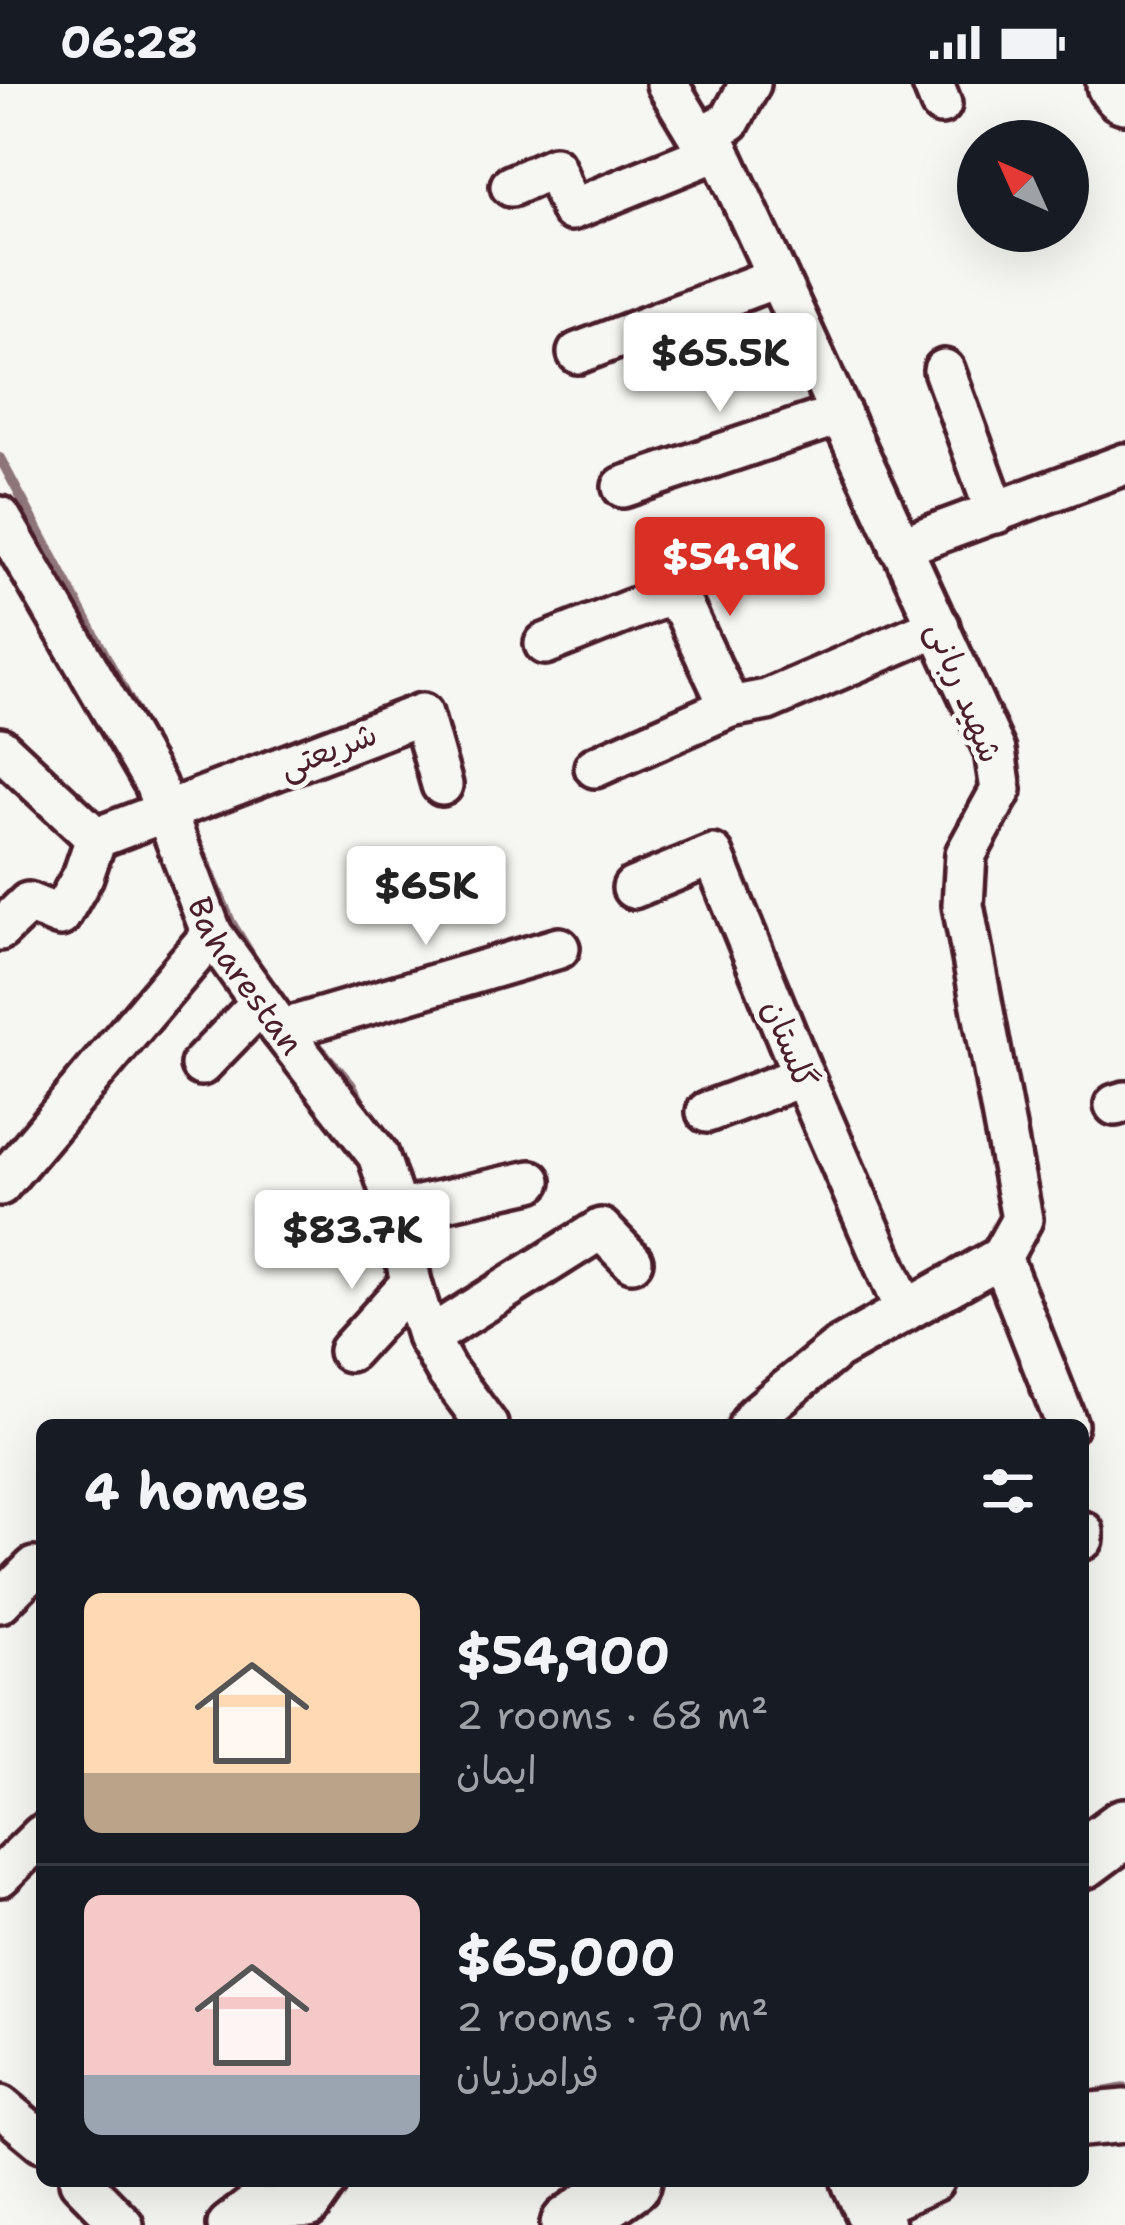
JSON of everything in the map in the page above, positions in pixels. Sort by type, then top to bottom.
[{"type":"main road","points":[[1089,1855],[1125,1828]]},
{"type":"main road","points":[[570,2225],[624,2187]]},
{"type":"street","name":"شهید ربانی","points":[[668,84],[709,144],[776,278],[994,751],[1001,790],[966,854],[963,905],[1022,1219],[1001,1257]]},
{"type":"street","points":[[511,185],[554,167],[571,210],[709,144],[730,121],[750,84]]},
{"type":"street","points":[[578,353],[776,278]]},
{"type":"street","points":[[944,370],[996,513]]},
{"type":"street","points":[[622,488],[841,415]]},
{"type":"street","points":[[900,547],[1125,464]]},
{"type":"street","name":"Baharestan","points":[[6,540],[155,784],[178,810],[212,934],[285,1021],[378,1155],[407,1209],[411,1283],[441,1331],[446,1370],[483,1419]]},
{"type":"street","points":[[545,644],[666,596],[684,609],[730,706]]},
{"type":"street","points":[[595,767],[730,706],[767,700],[939,626]]},
{"type":"street","name":"شریعتی","points":[[178,810],[422,714],[442,785]]},
{"type":"street","points":[[0,748],[97,838]]},
{"type":"street","points":[[97,838],[178,810]]},
{"type":"street","points":[[0,930],[28,903],[60,916],[83,876],[97,838]]},
{"type":"street","name":"گلستان","points":[[634,888],[713,855],[905,1311]]},
{"type":"street","points":[[0,1185],[212,934]]},
{"type":"street","points":[[201,1065],[285,1021],[559,948]]},
{"type":"street","points":[[707,1112],[803,1076]]},
{"type":"street","points":[[407,1209],[531,1181]]},
{"type":"street","points":[[441,1331],[601,1229],[632,1261]]},
{"type":"street","points":[[753,1419],[837,1349],[1001,1257],[1065,1419]]},
{"type":"street","points":[[349,1352],[411,1283]]},
{"type":"street","points":[[0,1602],[34,1568]]},
{"type":"street","points":[[0,1876],[36,1841]]},
{"type":"street","points":[[0,2106],[36,2129]]},
{"type":"street","points":[[1089,2119],[1125,2116]]},
{"type":"street","points":[[86,2187],[123,2225]]},
{"type":"street","points":[[228,2225],[250,2208],[309,2207],[323,2187]]},
{"type":"street","points":[[869,2205],[917,2187]]},
{"type":"waterway","points":[[0,458],[145,729]]},
{"type":"waterway","points":[[196,838],[231,922],[255,961]]},
{"type":"waterway","points":[[312,1039],[351,1084],[366,1110]]},
{"type":"waterway","points":[[1093,2094],[1125,2088]]}]
